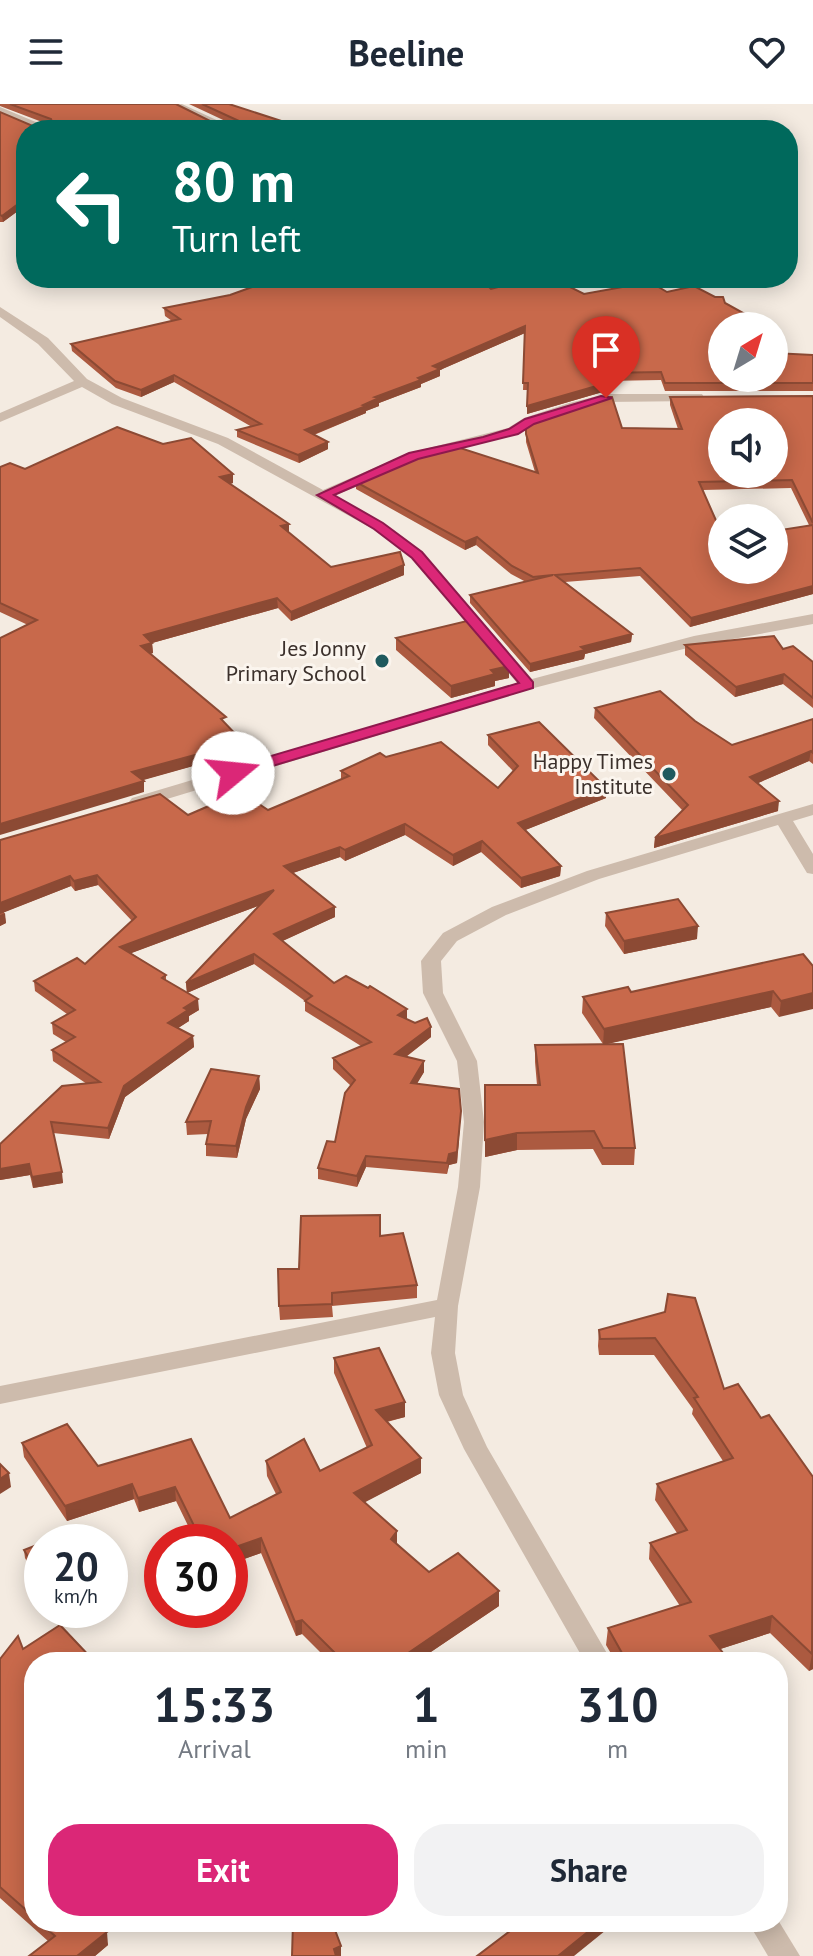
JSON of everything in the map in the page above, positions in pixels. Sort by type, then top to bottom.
[{"type":"street","points":[[173,104],[210,120]]},
{"type":"street","points":[[0,110],[23,120]]},
{"type":"street","points":[[0,311],[43,341],[82,382],[117,401],[223,441],[378,526],[417,555],[528,685]]},
{"type":"street","points":[[0,418],[82,382]]},
{"type":"street","points":[[324,495],[414,456],[486,440],[513,431],[529,421],[595,401],[713,397]]},
{"type":"street","points":[[116,808],[528,685],[694,641],[813,619]]},
{"type":"street","points":[[593,1652],[476,1449],[451,1395],[443,1353],[447,1306],[469,1187],[474,1122],[467,1061],[433,993],[431,961],[450,937],[499,911],[593,875],[813,809]]},
{"type":"street","points":[[783,818],[813,869]]},
{"type":"street","points":[[0,1395],[447,1306]]},
{"type":"street","points":[[769,1932],[785,1956]]},
{"type":"building","points":[[10,104],[176,104],[208,120],[51,120]]},
{"type":"building","points":[[202,104],[229,104],[278,120],[237,120]]},
{"type":"building","points":[[0,112],[19,120],[16,120],[16,206],[2,216],[0,215]]},
{"type":"building","points":[[250,288],[572,288],[584,294],[617,288],[660,288],[667,292],[698,288],[715,297],[723,297],[725,303],[742,312],[708,312],[708,383],[665,383],[661,372],[603,373],[607,383],[527,406],[528,383],[523,383],[525,326],[433,366],[440,369],[418,378],[421,380],[375,397],[379,398],[363,405],[366,406],[305,430],[328,442],[298,455],[237,430],[261,424],[174,375],[141,390],[115,381],[71,344],[180,319],[164,308]]},
{"type":"building","points":[[788,354],[813,355],[813,383],[788,383]]},
{"type":"building","points":[[813,396],[813,523],[792,480],[788,480],[788,408],[708,408],[708,482],[699,482],[709,504],[708,584],[788,584],[788,529],[813,525],[813,586],[691,618],[640,568],[555,575],[632,634],[530,664],[470,595],[553,575],[533,577],[512,566],[477,537],[465,542],[356,482],[419,454],[454,446],[538,473],[526,425],[536,419],[608,397],[612,397],[622,428],[682,429],[670,397]]},
{"type":"building","points":[[117,427],[163,444],[191,438],[233,474],[220,477],[289,524],[281,526],[331,567],[400,552],[404,565],[291,612],[277,598],[144,635],[152,643],[141,646],[226,717],[221,719],[243,742],[132,772],[144,781],[0,824],[0,638],[37,620],[0,603],[0,467],[10,463],[25,469]]},
{"type":"building","points":[[471,620],[509,666],[491,670],[495,674],[451,686],[396,638]]},
{"type":"building","points":[[774,636],[783,649],[793,646],[813,662],[813,698],[784,674],[736,687],[685,645]]},
{"type":"building","points":[[660,691],[695,721],[732,745],[813,719],[813,753],[811,751],[750,777],[779,801],[655,838],[688,805],[595,708]]},
{"type":"building","points":[[539,722],[606,788],[518,823],[561,866],[521,878],[482,841],[453,855],[405,824],[345,850],[340,847],[284,866],[335,907],[274,934],[334,983],[346,976],[368,988],[370,986],[407,1009],[398,1015],[415,1023],[427,1018],[431,1027],[395,1054],[424,1061],[411,1083],[459,1089],[461,1111],[457,1152],[449,1154],[447,1163],[366,1156],[357,1176],[318,1168],[327,1141],[335,1142],[345,1093],[355,1080],[333,1058],[371,1042],[305,1001],[312,996],[254,954],[186,983],[274,890],[120,947],[166,975],[162,978],[198,999],[168,1023],[193,1036],[124,1086],[108,1128],[51,1122],[62,1172],[32,1177],[29,1164],[0,1169],[0,1144],[62,1086],[100,1082],[52,1050],[75,1037],[52,1023],[75,1010],[34,981],[77,958],[85,964],[136,917],[97,875],[74,881],[70,876],[0,903],[0,840],[160,794],[188,815],[241,792],[268,810],[349,776],[341,771],[380,753],[386,757],[441,742],[498,788],[518,766],[488,735]]},
{"type":"building","points":[[678,899],[698,926],[624,941],[606,913]]},
{"type":"building","points":[[803,954],[813,966],[813,993],[781,1001],[773,991],[604,1029],[583,997],[628,987],[631,992]]},
{"type":"building","points":[[623,1044],[635,1148],[603,1148],[594,1131],[517,1133],[485,1140],[485,1085],[540,1085],[535,1045]]},
{"type":"building","points":[[211,1069],[259,1076],[246,1107],[236,1146],[206,1144],[211,1121],[186,1122]]},
{"type":"building","points":[[380,1215],[380,1236],[403,1233],[417,1285],[332,1293],[332,1304],[279,1306],[278,1269],[299,1269],[301,1216]]},
{"type":"building","points":[[668,1294],[695,1298],[724,1389],[738,1384],[761,1418],[769,1415],[813,1477],[812,1654],[772,1616],[710,1636],[722,1652],[621,1652],[608,1628],[691,1602],[650,1543],[687,1530],[657,1484],[733,1458],[694,1398],[698,1397],[655,1338],[600,1339],[599,1330],[665,1312]]},
{"type":"building","points":[[379,1348],[405,1402],[376,1410],[421,1458],[354,1493],[397,1531],[391,1539],[429,1572],[458,1553],[499,1591],[410,1652],[334,1652],[302,1620],[295,1622],[261,1538],[248,1543],[248,1524],[193,1524],[175,1487],[138,1498],[132,1484],[65,1506],[22,1443],[67,1424],[98,1466],[191,1439],[230,1518],[281,1492],[266,1461],[304,1439],[320,1471],[372,1445],[334,1358]]},
{"type":"building","points":[[0,1464],[9,1473],[0,1479]]},
{"type":"building","points":[[55,1628],[63,1628],[86,1652],[24,1652],[24,1908],[0,1887],[0,1659],[18,1636],[23,1649]]},
{"type":"building","points":[[50,1932],[107,1932],[77,1956],[29,1956],[55,1936]]},
{"type":"building","points":[[293,1932],[336,1932],[341,1946],[334,1949],[336,1956],[292,1956]]},
{"type":"building","points":[[509,1932],[588,1932],[558,1956],[477,1956]]},
{"type":"place","name":"Jes Jonny Primary School","points":[[382,661]]},
{"type":"place","name":"Happy Times Institute","points":[[669,774]]},
{"type":"route","points":[[233,773],[528,685],[417,555],[378,526],[324,495],[414,456],[486,440],[513,431],[529,421],[606,398]]}]
